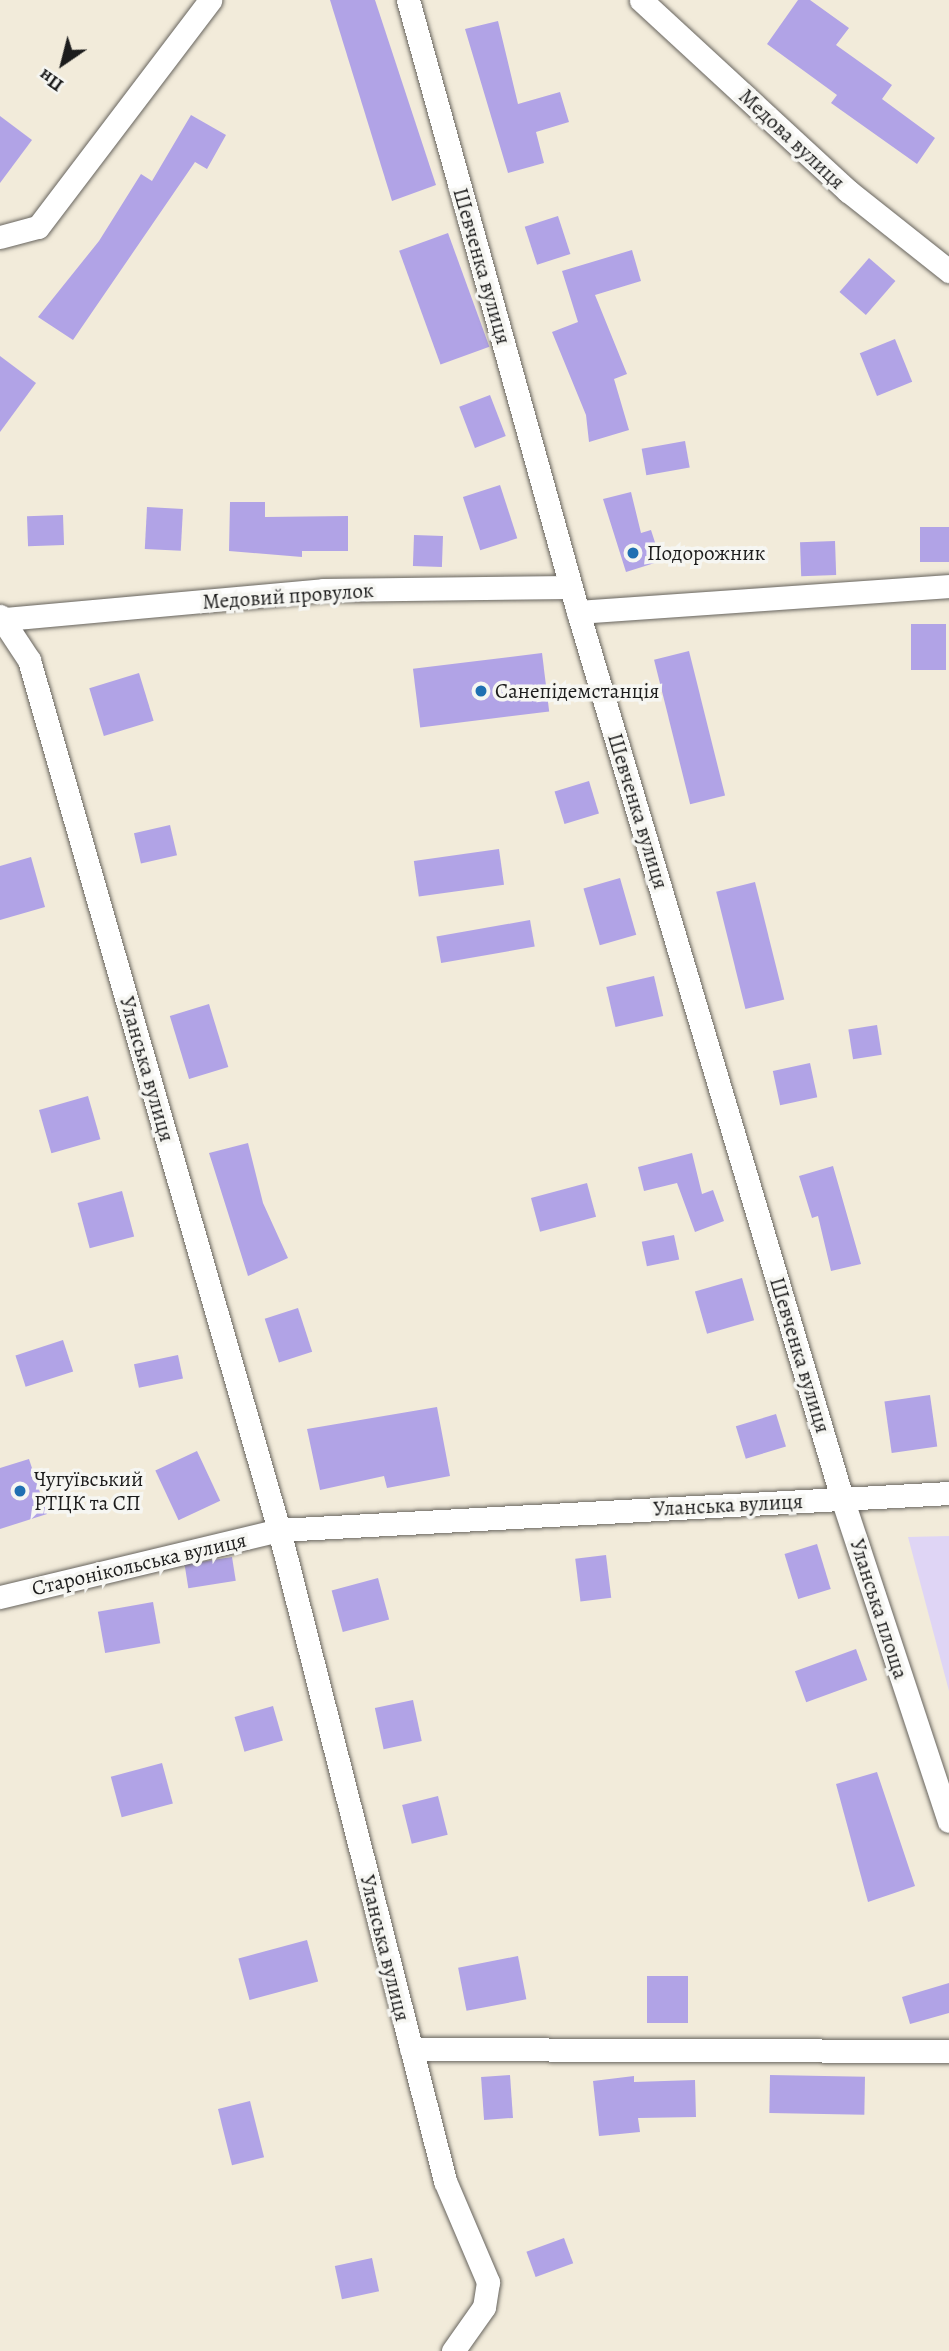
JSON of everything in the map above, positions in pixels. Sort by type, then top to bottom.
[{"type":"street","points":[[0,237],[38,227],[211,0]]},
{"type":"street","name":"Шевченка вулиця","points":[[408,0],[578,612],[842,1498]]},
{"type":"street","name":"Медова вулиця","points":[[641,0],[848,191],[949,271]]},
{"type":"street","points":[[578,612],[949,586]]},
{"type":"street","name":"Медовий провулок","points":[[2,617],[323,590],[571,587]]},
{"type":"street","name":"Уланська вулиця","points":[[2,617],[29,660],[279,1530],[445,2181],[488,2282],[484,2307],[453,2351]]},
{"type":"street","points":[[842,1498],[949,1493]]},
{"type":"street","name":"Уланська вулиця","points":[[279,1530],[842,1498]]},
{"type":"street","name":"Уланська площа","points":[[842,1498],[949,1821]]},
{"type":"street","name":"Старонікольська вулиця","points":[[0,1597],[279,1530]]},
{"type":"street","points":[[411,2049],[949,2051]]},
{"type":"shaded area","points":[[949,1536],[949,1691],[908,1537]]},
{"type":"building","points":[[330,0],[375,0],[436,185],[392,201]]},
{"type":"building","points":[[798,0],[810,0],[849,28],[836,45],[892,85],[882,99],[935,138],[917,164],[831,103],[837,95],[767,44]]},
{"type":"building","points":[[498,21],[518,104],[560,92],[569,122],[536,132],[544,163],[508,173],[465,29]]},
{"type":"building","points":[[191,115],[226,135],[207,169],[195,162],[73,340],[38,317],[99,241],[141,174],[152,181]]},
{"type":"building","points":[[0,116],[32,140],[0,183]]},
{"type":"building","points":[[558,216],[570,254],[537,265],[525,227]]},
{"type":"building","points":[[448,233],[489,347],[441,364],[399,251]]},
{"type":"building","points":[[632,250],[641,281],[595,295],[627,374],[614,379],[629,430],[589,442],[586,415],[552,332],[578,322],[562,271]]},
{"type":"building","points":[[869,258],[895,281],[866,315],[839,292]]},
{"type":"building","points":[[895,339],[912,382],[877,396],[860,353]]},
{"type":"building","points":[[0,356],[36,383],[0,432]]},
{"type":"building","points":[[490,395],[506,436],[475,448],[459,407]]},
{"type":"building","points":[[685,441],[690,468],[646,475],[642,449]]},
{"type":"building","points":[[500,485],[517,538],[480,550],[463,497]]},
{"type":"building","points":[[631,492],[641,533],[651,530],[661,561],[626,572],[603,499]]},
{"type":"building","points":[[230,502],[265,502],[265,517],[348,516],[348,551],[302,551],[302,557],[229,551]]},
{"type":"building","points":[[147,507],[183,509],[181,551],[145,549]]},
{"type":"building","points":[[63,515],[64,545],[28,546],[27,516]]},
{"type":"building","points":[[920,527],[949,527],[949,562],[920,562]]},
{"type":"building","points":[[414,535],[443,536],[442,567],[413,566]]},
{"type":"building","points":[[835,541],[836,575],[801,576],[800,542]]},
{"type":"building","points":[[911,624],[946,624],[946,670],[911,670]]},
{"type":"building","points":[[689,651],[725,796],[690,804],[654,660]]},
{"type":"building","name":"Санепідемстанція","points":[[542,653],[549,712],[420,727],[413,669]]},
{"type":"building","points":[[139,673],[154,721],[104,736],[89,688]]},
{"type":"building","points":[[589,781],[599,814],[565,824],[555,792]]},
{"type":"building","points":[[170,825],[177,855],[141,864],[134,833]]},
{"type":"building","points":[[499,849],[504,885],[419,897],[414,861]]},
{"type":"building","points":[[31,857],[45,907],[0,920],[0,866]]},
{"type":"building","points":[[620,878],[636,935],[600,945],[583,888]]},
{"type":"building","points":[[755,882],[784,999],[745,1009],[716,892]]},
{"type":"building","points":[[530,920],[535,947],[441,963],[436,936]]},
{"type":"building","points":[[654,976],[663,1016],[615,1027],[606,987]]},
{"type":"building","points":[[209,1004],[228,1067],[189,1079],[170,1016]]},
{"type":"building","points":[[877,1025],[882,1055],[853,1059],[848,1030]]},
{"type":"building","points":[[810,1063],[817,1097],[780,1105],[773,1071]]},
{"type":"building","points":[[88,1096],[100,1139],[51,1153],[39,1110]]},
{"type":"building","points":[[248,1143],[263,1203],[288,1258],[248,1276],[209,1153]]},
{"type":"building","points":[[692,1153],[702,1194],[713,1190],[724,1221],[695,1232],[677,1183],[644,1191],[638,1167]]},
{"type":"building","points":[[833,1166],[861,1264],[831,1271],[818,1216],[812,1218],[799,1176]]},
{"type":"building","points":[[587,1183],[596,1217],[540,1232],[531,1198]]},
{"type":"building","points":[[122,1191],[134,1236],[90,1248],[78,1203]]},
{"type":"building","points":[[674,1235],[679,1259],[647,1266],[642,1242]]},
{"type":"building","points":[[742,1278],[754,1320],[707,1334],[695,1292]]},
{"type":"building","points":[[298,1308],[312,1352],[279,1363],[265,1319]]},
{"type":"building","points":[[63,1340],[73,1371],[26,1387],[15,1355]]},
{"type":"building","points":[[178,1355],[183,1378],[139,1388],[134,1364]]},
{"type":"building","points":[[930,1395],[937,1446],[892,1453],[884,1401]]},
{"type":"building","points":[[437,1407],[450,1476],[387,1488],[384,1476],[320,1490],[307,1429]]},
{"type":"building","points":[[776,1414],[786,1447],[746,1459],[736,1426]]},
{"type":"building","points":[[197,1451],[220,1501],[179,1520],[155,1470]]},
{"type":"building","name":"Чугуївський РТЦК та СП","points":[[29,1459],[47,1514],[0,1529],[0,1468]]},
{"type":"building","points":[[817,1544],[831,1589],[798,1599],[784,1554]]},
{"type":"building","points":[[606,1555],[611,1598],[580,1601],[575,1559]]},
{"type":"building","points":[[232,1557],[236,1581],[188,1588],[185,1565]]},
{"type":"building","points":[[378,1578],[389,1620],[343,1632],[332,1590]]},
{"type":"building","points":[[153,1602],[160,1643],[105,1653],[98,1612]]},
{"type":"building","points":[[856,1649],[867,1680],[806,1702],[795,1671]]},
{"type":"building","points":[[413,1700],[422,1741],[384,1749],[375,1708]]},
{"type":"building","points":[[273,1706],[283,1741],[244,1752],[235,1717]]},
{"type":"building","points":[[162,1763],[173,1804],[122,1817],[111,1777]]},
{"type":"building","points":[[877,1772],[915,1886],[868,1902],[836,1784]]},
{"type":"building","points":[[438,1796],[448,1835],[412,1844],[402,1805]]},
{"type":"building","points":[[307,1940],[318,1982],[250,2000],[238,1958]]},
{"type":"building","points":[[518,1956],[526,1999],[467,2011],[458,1968]]},
{"type":"building","points":[[647,1976],[688,1976],[688,2023],[647,2023]]},
{"type":"building","points":[[949,1983],[949,2013],[910,2024],[902,1997]]},
{"type":"building","points":[[510,2075],[513,2118],[484,2120],[481,2077]]},
{"type":"building","points":[[770,2075],[865,2077],[864,2115],[769,2113]]},
{"type":"building","points":[[634,2076],[634,2082],[695,2080],[696,2117],[638,2118],[640,2132],[599,2136],[593,2081]]},
{"type":"building","points":[[250,2101],[264,2157],[232,2165],[218,2109]]},
{"type":"building","points":[[564,2238],[573,2263],[536,2277],[526,2252]]},
{"type":"building","points":[[372,2258],[379,2291],[342,2299],[335,2266]]},
{"type":"place","name":"Подорожник","points":[[633,553]]},
{"type":"place","name":"Санепідемстанція","points":[[481,691]]},
{"type":"place","name":"Чугуївський РТЦК та СП","points":[[20,1491]]}]
